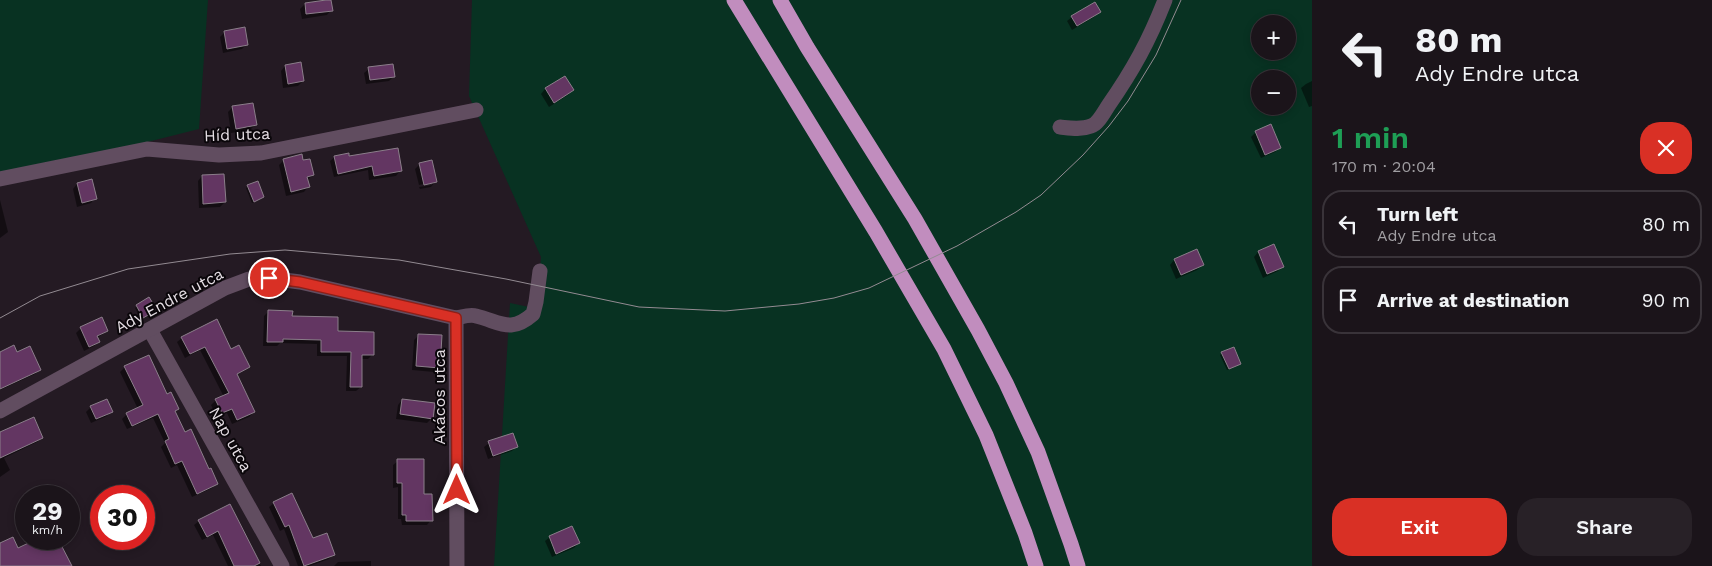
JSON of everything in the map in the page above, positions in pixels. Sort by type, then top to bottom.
[{"type":"highway","points":[[734,0],[876,232],[944,348],[986,435],[1025,532],[1036,566]]},
{"type":"highway","points":[[780,0],[807,47],[915,219],[1006,383],[1038,452],[1078,566]]},
{"type":"street","points":[[1060,128],[1079,129],[1093,126],[1104,113],[1131,74],[1153,32],[1165,0]]},
{"type":"street","name":"Híd utca","points":[[0,179],[147,149],[219,154],[261,153],[476,110]]},
{"type":"street","name":"Ady Endre utca","points":[[0,411],[225,288],[249,279],[269,278],[300,282],[456,318],[474,315],[503,325],[515,325],[533,314],[540,271]]},
{"type":"street","name":"Akácos utca","points":[[456,318],[458,566]]},
{"type":"street","name":"Nap utca","points":[[150,330],[282,566]]},
{"type":"green space","points":[[0,0],[208,0],[199,129],[0,179]]},
{"type":"green space","points":[[472,0],[1312,0],[1312,566],[494,566],[510,303],[529,307],[540,271],[541,257],[469,96]]},
{"type":"building","points":[[331,0],[333,11],[306,14],[305,3]]},
{"type":"building","points":[[1095,2],[1101,12],[1077,26],[1071,16]]},
{"type":"building","points":[[245,27],[248,45],[227,49],[224,31]]},
{"type":"building","points":[[301,62],[304,81],[288,84],[285,65]]},
{"type":"building","points":[[393,64],[395,77],[370,80],[368,67]]},
{"type":"building","points":[[565,76],[574,90],[554,103],[545,88]]},
{"type":"building","points":[[253,103],[257,125],[236,129],[232,106]]},
{"type":"building","points":[[1271,124],[1281,148],[1265,155],[1255,131]]},
{"type":"building","points":[[398,148],[402,171],[374,176],[372,166],[338,174],[334,156],[349,153],[349,156]]},
{"type":"building","points":[[302,154],[303,160],[310,159],[314,175],[307,177],[310,187],[291,192],[283,159]]},
{"type":"building","points":[[432,160],[437,182],[424,185],[419,163]]},
{"type":"building","points":[[224,174],[226,202],[203,204],[202,175]]},
{"type":"building","points":[[92,179],[97,199],[82,203],[77,183]]},
{"type":"building","points":[[258,181],[264,197],[254,202],[247,185]]},
{"type":"building","points":[[1274,244],[1284,267],[1267,274],[1258,251]]},
{"type":"building","points":[[1197,249],[1204,265],[1181,275],[1174,259]]},
{"type":"building","points":[[149,297],[157,310],[143,318],[136,305]]},
{"type":"building","points":[[268,310],[293,311],[292,316],[338,317],[338,331],[374,332],[374,355],[362,355],[362,387],[350,387],[351,352],[321,352],[321,340],[283,339],[283,342],[267,342]]},
{"type":"building","points":[[102,317],[108,331],[97,336],[100,342],[89,347],[80,327]]},
{"type":"building","points":[[217,319],[231,349],[239,345],[250,367],[237,374],[255,412],[237,420],[232,409],[222,413],[215,399],[229,393],[205,347],[190,354],[181,337]]},
{"type":"building","points":[[418,334],[442,335],[440,368],[416,366]]},
{"type":"building","points":[[14,345],[17,352],[30,346],[41,370],[0,389],[0,352]]},
{"type":"building","points":[[1234,347],[1241,364],[1229,369],[1221,352]]},
{"type":"building","points":[[149,355],[167,394],[171,392],[179,409],[175,411],[185,432],[191,429],[218,484],[197,494],[182,461],[175,464],[165,441],[169,439],[158,414],[132,426],[126,413],[143,405],[124,366]]},
{"type":"building","points":[[107,399],[113,412],[96,419],[90,406]]},
{"type":"building","points":[[402,399],[435,403],[433,419],[400,414]]},
{"type":"building","points":[[34,417],[43,438],[0,458],[0,432]]},
{"type":"building","points":[[513,433],[518,447],[493,456],[488,441]]},
{"type":"building","points":[[397,459],[424,459],[424,494],[432,494],[433,521],[406,521],[406,515],[402,515],[402,483],[397,483]]},
{"type":"building","points":[[292,493],[313,538],[327,533],[335,555],[304,566],[289,525],[285,527],[273,502]]},
{"type":"building","points":[[230,504],[260,563],[254,566],[234,566],[218,531],[207,537],[198,520]]},
{"type":"building","points":[[572,526],[580,543],[556,554],[549,536]]},
{"type":"building","points":[[13,537],[15,550],[64,550],[72,566],[0,566],[0,543]]},
{"type":"tram line","points":[[0,318],[40,296],[128,269],[230,254],[285,250],[399,260],[506,279],[639,307],[725,311],[799,304],[834,298],[869,288],[957,246],[1016,212],[1041,195],[1083,155],[1128,101],[1156,55],[1181,0]]},
{"type":"route","points":[[269,278],[300,282],[456,318],[457,490]]}]
